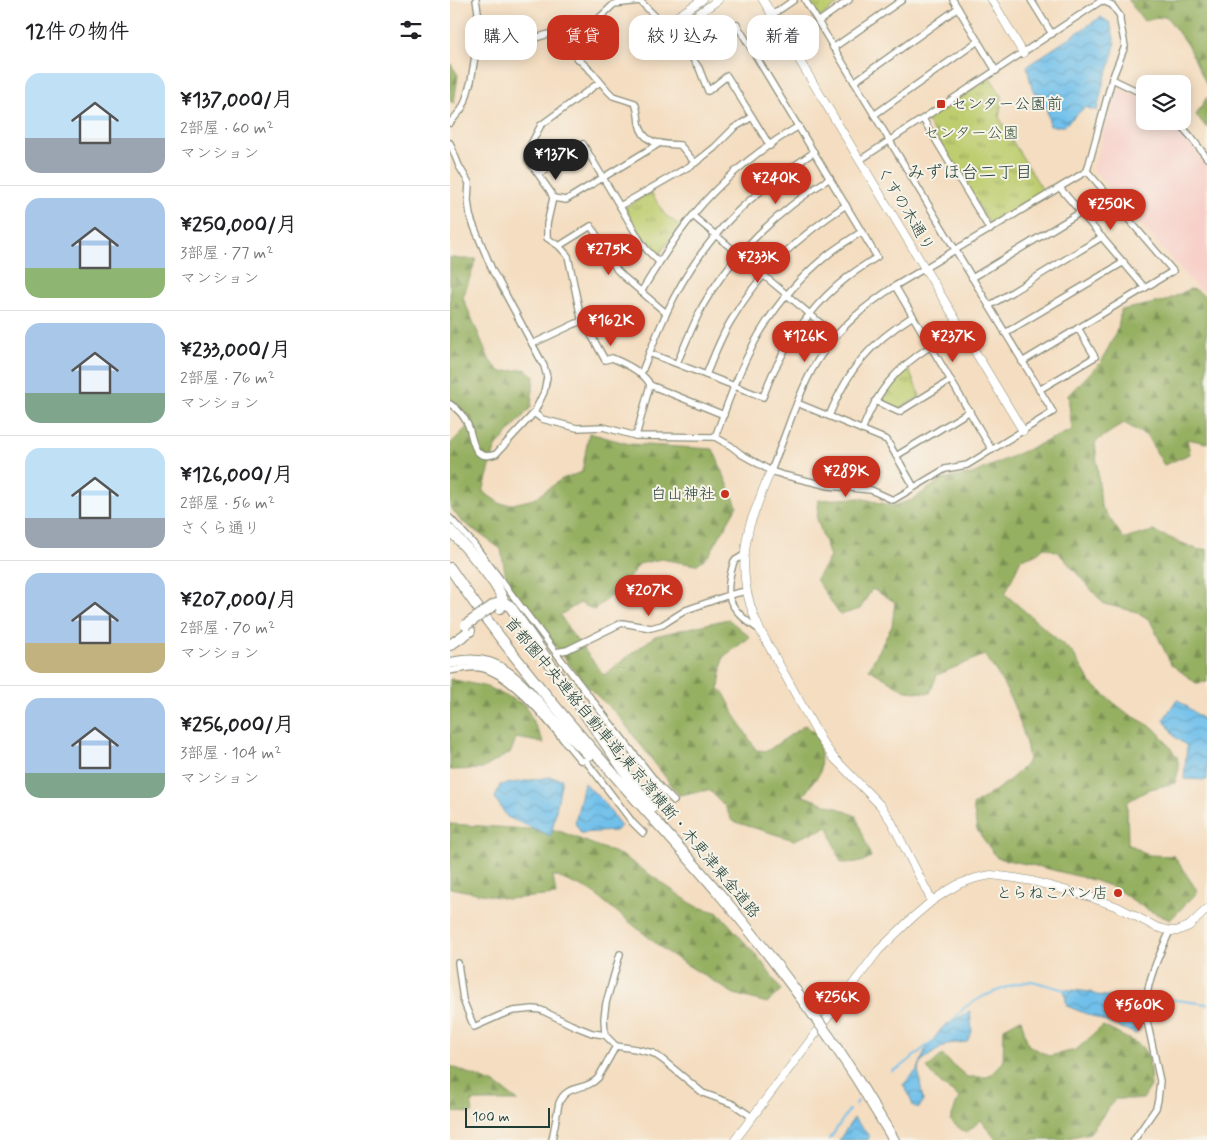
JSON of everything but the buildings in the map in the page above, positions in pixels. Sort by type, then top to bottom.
[{"type":"highway","points":[[450,530],[500,593],[498,606]]},
{"type":"highway","name":"首都圏中央連絡自動車道;東京湾横断・木更津東金道路","points":[[450,568],[522,666],[615,776],[722,897],[756,939],[830,1038],[894,1140]]},
{"type":"highway","name":"首都圏中央連絡自動車道;東京湾横断・木更津東金道路","points":[[450,576],[519,668],[613,778],[756,939]]},
{"type":"highway","points":[[450,645],[468,628],[498,606],[510,606],[637,789],[722,897]]},
{"type":"highway","points":[[450,638],[468,628]]},
{"type":"highway","points":[[450,663],[468,660],[490,663],[509,674],[613,778]]},
{"type":"street","points":[[476,0],[477,15]]},
{"type":"street","points":[[679,15],[702,0]]},
{"type":"street","points":[[697,15],[718,0]]},
{"type":"street","name":"くすの木通り","points":[[763,0],[772,15]]},
{"type":"street","points":[[772,15],[794,0]]},
{"type":"street","points":[[805,0],[814,15]]},
{"type":"street","points":[[819,21],[849,0]]},
{"type":"street","points":[[833,48],[902,0]]},
{"type":"street","points":[[953,0],[996,71]]},
{"type":"street","points":[[992,0],[1023,52]]},
{"type":"street","points":[[860,160],[1101,0],[1112,5],[1120,16],[1124,46],[1112,79],[1087,171],[895,286],[873,300],[854,317],[821,355],[809,376],[749,527],[744,555],[744,575],[746,591],[760,630],[820,740],[833,757],[880,805],[891,821],[932,901]]},
{"type":"street","points":[[601,15],[611,2],[641,1],[654,15]]},
{"type":"street","points":[[1033,1],[1052,34]]},
{"type":"street","points":[[854,82],[958,8]]},
{"type":"street","points":[[534,413],[542,418],[577,428],[603,426],[636,436],[715,438],[731,446],[741,454],[783,475],[829,486],[871,490],[893,500],[945,469],[967,465],[1053,412],[819,24]]},
{"type":"street","points":[[649,353],[763,397],[776,366],[793,336],[810,314],[828,294],[849,276],[877,257],[737,26]]},
{"type":"street","points":[[874,115],[978,41]]},
{"type":"street","points":[[450,123],[465,102],[474,60]]},
{"type":"street","points":[[579,60],[613,96],[635,103],[638,109],[639,126],[649,140],[660,144],[680,145],[695,163]]},
{"type":"street","points":[[693,60],[699,68],[708,91],[727,76],[770,146]]},
{"type":"street","name":"くすの木通り","points":[[799,60],[1023,431]]},
{"type":"street","points":[[1112,79],[1136,91]]},
{"type":"street","points":[[600,82],[541,126],[531,144],[528,160],[553,198],[547,224],[548,238],[568,256],[582,318],[581,321],[605,360],[612,358],[641,374],[650,385],[724,415]]},
{"type":"street","points":[[620,206],[695,163],[714,148],[734,128],[752,117]]},
{"type":"street","points":[[923,119],[990,230]]},
{"type":"street","points":[[641,292],[672,243],[707,199],[735,172],[782,136],[799,126]]},
{"type":"street","points":[[1185,130],[1207,158]]},
{"type":"street","points":[[450,144],[468,183],[472,224],[493,272],[544,366],[547,377],[544,392],[534,413],[496,454],[490,456],[480,454],[475,450],[464,417],[450,404]]},
{"type":"street","points":[[539,174],[583,144],[646,249],[659,262]]},
{"type":"street","points":[[553,198],[566,200],[660,144]]},
{"type":"street","points":[[641,374],[666,313],[691,270],[716,235],[749,201],[784,172],[814,152]]},
{"type":"street","points":[[1022,362],[1174,271],[1087,171]]},
{"type":"street","points":[[678,363],[702,308],[740,254],[774,220],[830,178]]},
{"type":"street","points":[[1060,188],[1146,288]]},
{"type":"street","points":[[706,375],[731,320],[763,274],[806,232],[846,205]]},
{"type":"street","points":[[972,278],[1081,212]]},
{"type":"street","points":[[693,216],[836,336]]},
{"type":"street","points":[[559,246],[591,226],[624,277],[666,313]]},
{"type":"street","points":[[715,438],[748,354],[762,328],[786,294],[830,252],[861,232]]},
{"type":"street","points":[[989,306],[1102,237]]},
{"type":"street","points":[[1005,334],[1124,262]]},
{"type":"street","points":[[895,286],[992,450]]},
{"type":"street","points":[[829,416],[847,378],[868,351],[895,328],[913,316]]},
{"type":"street","points":[[532,344],[581,321]]},
{"type":"street","points":[[1039,390],[1095,357],[1078,328]]},
{"type":"street","points":[[862,430],[868,413],[883,388],[909,361],[931,346]]},
{"type":"street","points":[[875,401],[899,412],[951,380]]},
{"type":"street","points":[[636,436],[650,385]]},
{"type":"street","points":[[797,403],[887,440],[914,487]]},
{"type":"street","points":[[896,456],[970,411]]},
{"type":"street","points":[[450,518],[472,542],[660,787],[674,801]]},
{"type":"street","points":[[744,555],[734,561],[728,595],[732,604],[747,623],[760,630]]},
{"type":"street","points":[[556,652],[567,650],[622,623],[651,628],[662,626],[686,610],[728,595],[746,591]]},
{"type":"street","points":[[450,671],[479,668],[494,672],[511,683],[580,760],[586,761],[633,823],[643,833]]},
{"type":"street","points":[[735,1140],[878,951],[900,928],[932,901],[953,888],[976,878],[992,875],[1032,881],[1118,907],[1156,927],[1170,931],[1177,931],[1189,926],[1207,909]]},
{"type":"street","points":[[1134,1140],[1153,1113],[1158,1100],[1160,1081],[1145,1006],[1152,971],[1170,931]]},
{"type":"street","points":[[604,1035],[606,1003],[620,954]]},
{"type":"street","points":[[458,963],[463,1000],[474,1027],[513,1011],[541,1010],[592,1033],[604,1035],[616,1046],[653,1053],[703,1093],[733,1104],[752,1117]]},
{"type":"street","points":[[552,1140],[561,1098],[570,1089],[584,1087],[594,1082],[616,1046]]},
{"type":"shaded area","points":[[1121,89],[1136,95],[1136,130],[1178,130],[1207,166],[1207,293],[1194,285],[1093,169],[1116,91]]},
{"type":"green space","points":[[808,0],[843,0],[819,18],[819,15]]},
{"type":"green space","points":[[1128,0],[1207,0],[1207,85],[1188,46],[1166,16],[1144,21]]},
{"type":"green space","points":[[450,63],[458,75],[454,103],[450,101]]},
{"type":"green space","name":"センター公園","points":[[988,79],[991,79],[1002,96],[999,117],[1044,192],[990,224],[927,121],[928,118]]},
{"type":"green space","points":[[1207,97],[1207,128],[1196,115]]},
{"type":"green space","points":[[651,192],[664,214],[680,226],[658,256],[648,246],[625,208]]},
{"type":"green space","points":[[450,257],[476,259],[463,298],[490,361],[501,372],[525,369],[534,376],[531,407],[495,448],[483,492],[501,504],[513,504],[534,499],[562,479],[582,472],[589,433],[629,444],[713,449],[737,506],[709,555],[696,565],[661,559],[639,564],[623,586],[594,610],[580,603],[560,615],[572,634],[604,675],[655,636],[728,619],[750,637],[723,657],[719,688],[725,695],[736,717],[756,750],[767,751],[805,725],[817,734],[821,754],[820,773],[803,796],[856,816],[871,857],[861,862],[841,863],[828,827],[794,840],[732,821],[725,806],[709,790],[679,795],[618,715],[590,689],[508,589],[501,549],[460,520],[450,506],[450,444],[468,426],[457,402],[450,402]]},
{"type":"green space","points":[[1190,289],[1196,290],[1207,298],[1207,443],[1187,439],[1190,454],[1164,465],[1147,436],[1124,423],[1095,442],[1101,506],[1124,539],[1153,531],[1199,550],[1207,549],[1207,682],[1196,683],[1171,664],[1150,620],[1137,612],[1104,604],[1058,552],[1044,547],[1036,554],[1021,559],[1005,594],[1073,653],[1091,683],[1127,713],[1154,728],[1177,757],[1179,768],[1175,783],[1150,789],[1127,802],[1128,843],[1148,855],[1174,856],[1198,892],[1170,920],[1146,909],[1115,888],[1093,880],[997,858],[977,830],[973,805],[1010,780],[1029,760],[1019,718],[1007,691],[984,655],[937,675],[930,693],[906,691],[869,669],[892,626],[895,602],[872,589],[860,609],[840,615],[816,579],[830,557],[817,519],[819,500],[860,498],[893,506],[912,500],[941,480],[972,474],[1072,430],[1068,395],[1102,361],[1118,328],[1121,310],[1165,301]]},
{"type":"green space","points":[[907,366],[920,396],[899,409],[879,400],[885,390]]},
{"type":"green space","points":[[450,679],[487,687],[525,705],[544,743],[516,738],[511,752],[482,769],[450,770]]},
{"type":"green space","points":[[450,824],[559,831],[623,856],[695,906],[719,913],[762,962],[781,990],[767,1003],[734,994],[668,953],[591,891],[553,875],[556,895],[508,899],[450,888]]},
{"type":"green space","points":[[1021,1019],[1028,1045],[1049,1056],[1076,1050],[1103,1026],[1140,1045],[1149,1056],[1151,1086],[1143,1099],[1115,1099],[1090,1133],[1060,1140],[996,1140],[981,1120],[966,1133],[950,1121],[959,1097],[940,1083],[927,1068],[942,1055],[967,1077],[988,1077],[1003,1062],[1004,1028]]},
{"type":"green space","points":[[450,1066],[497,1085],[518,1101],[471,1101],[473,1113],[450,1112]]},
{"type":"water","points":[[1101,17],[1110,23],[1115,42],[1112,60],[1104,80],[1097,111],[1085,107],[1064,126],[1050,126],[1046,106],[1032,89],[1027,66]]},
{"type":"water","points":[[1177,699],[1207,722],[1207,780],[1184,779],[1187,746],[1175,737],[1164,719]]},
{"type":"water","points":[[550,777],[562,779],[551,836],[507,817],[495,798],[500,785]]},
{"type":"water","points":[[584,783],[601,799],[621,826],[615,831],[581,833],[575,823]]},
{"type":"water","points":[[1064,989],[1090,992],[1096,995],[1122,998],[1130,995],[1139,998],[1141,1028],[1136,1034],[1067,1006]]},
{"type":"water","points":[[970,1011],[972,1032],[967,1042],[947,1044],[924,1059],[918,1069],[925,1051],[942,1028]]},
{"type":"water","points":[[918,1069],[923,1101],[919,1108],[913,1106],[909,1094],[903,1085]]},
{"type":"water","points":[[854,1118],[869,1136],[868,1140],[839,1140]]},
{"type":"waterway","points":[[951,1023],[965,1007],[984,996],[1015,984],[1032,981],[1065,990]]},
{"type":"waterway","points":[[1152,997],[1207,1004]]},
{"type":"waterway","points":[[892,1071],[901,1067],[934,1040]]},
{"type":"waterway","points":[[855,1105],[858,1101]]},
{"type":"waterway","points":[[829,1140],[849,1110]]},
{"type":"tunnel","points":[[643,833],[674,801]]},
{"type":"place","name":"センター公園前","points":[[941,104]]},
{"type":"place","name":"白山神社","points":[[725,494]]},
{"type":"place","name":"とらねこパン店","points":[[1118,893]]},
{"type":"district","name":"みずほ台二丁目","points":[[970,173]]}]
